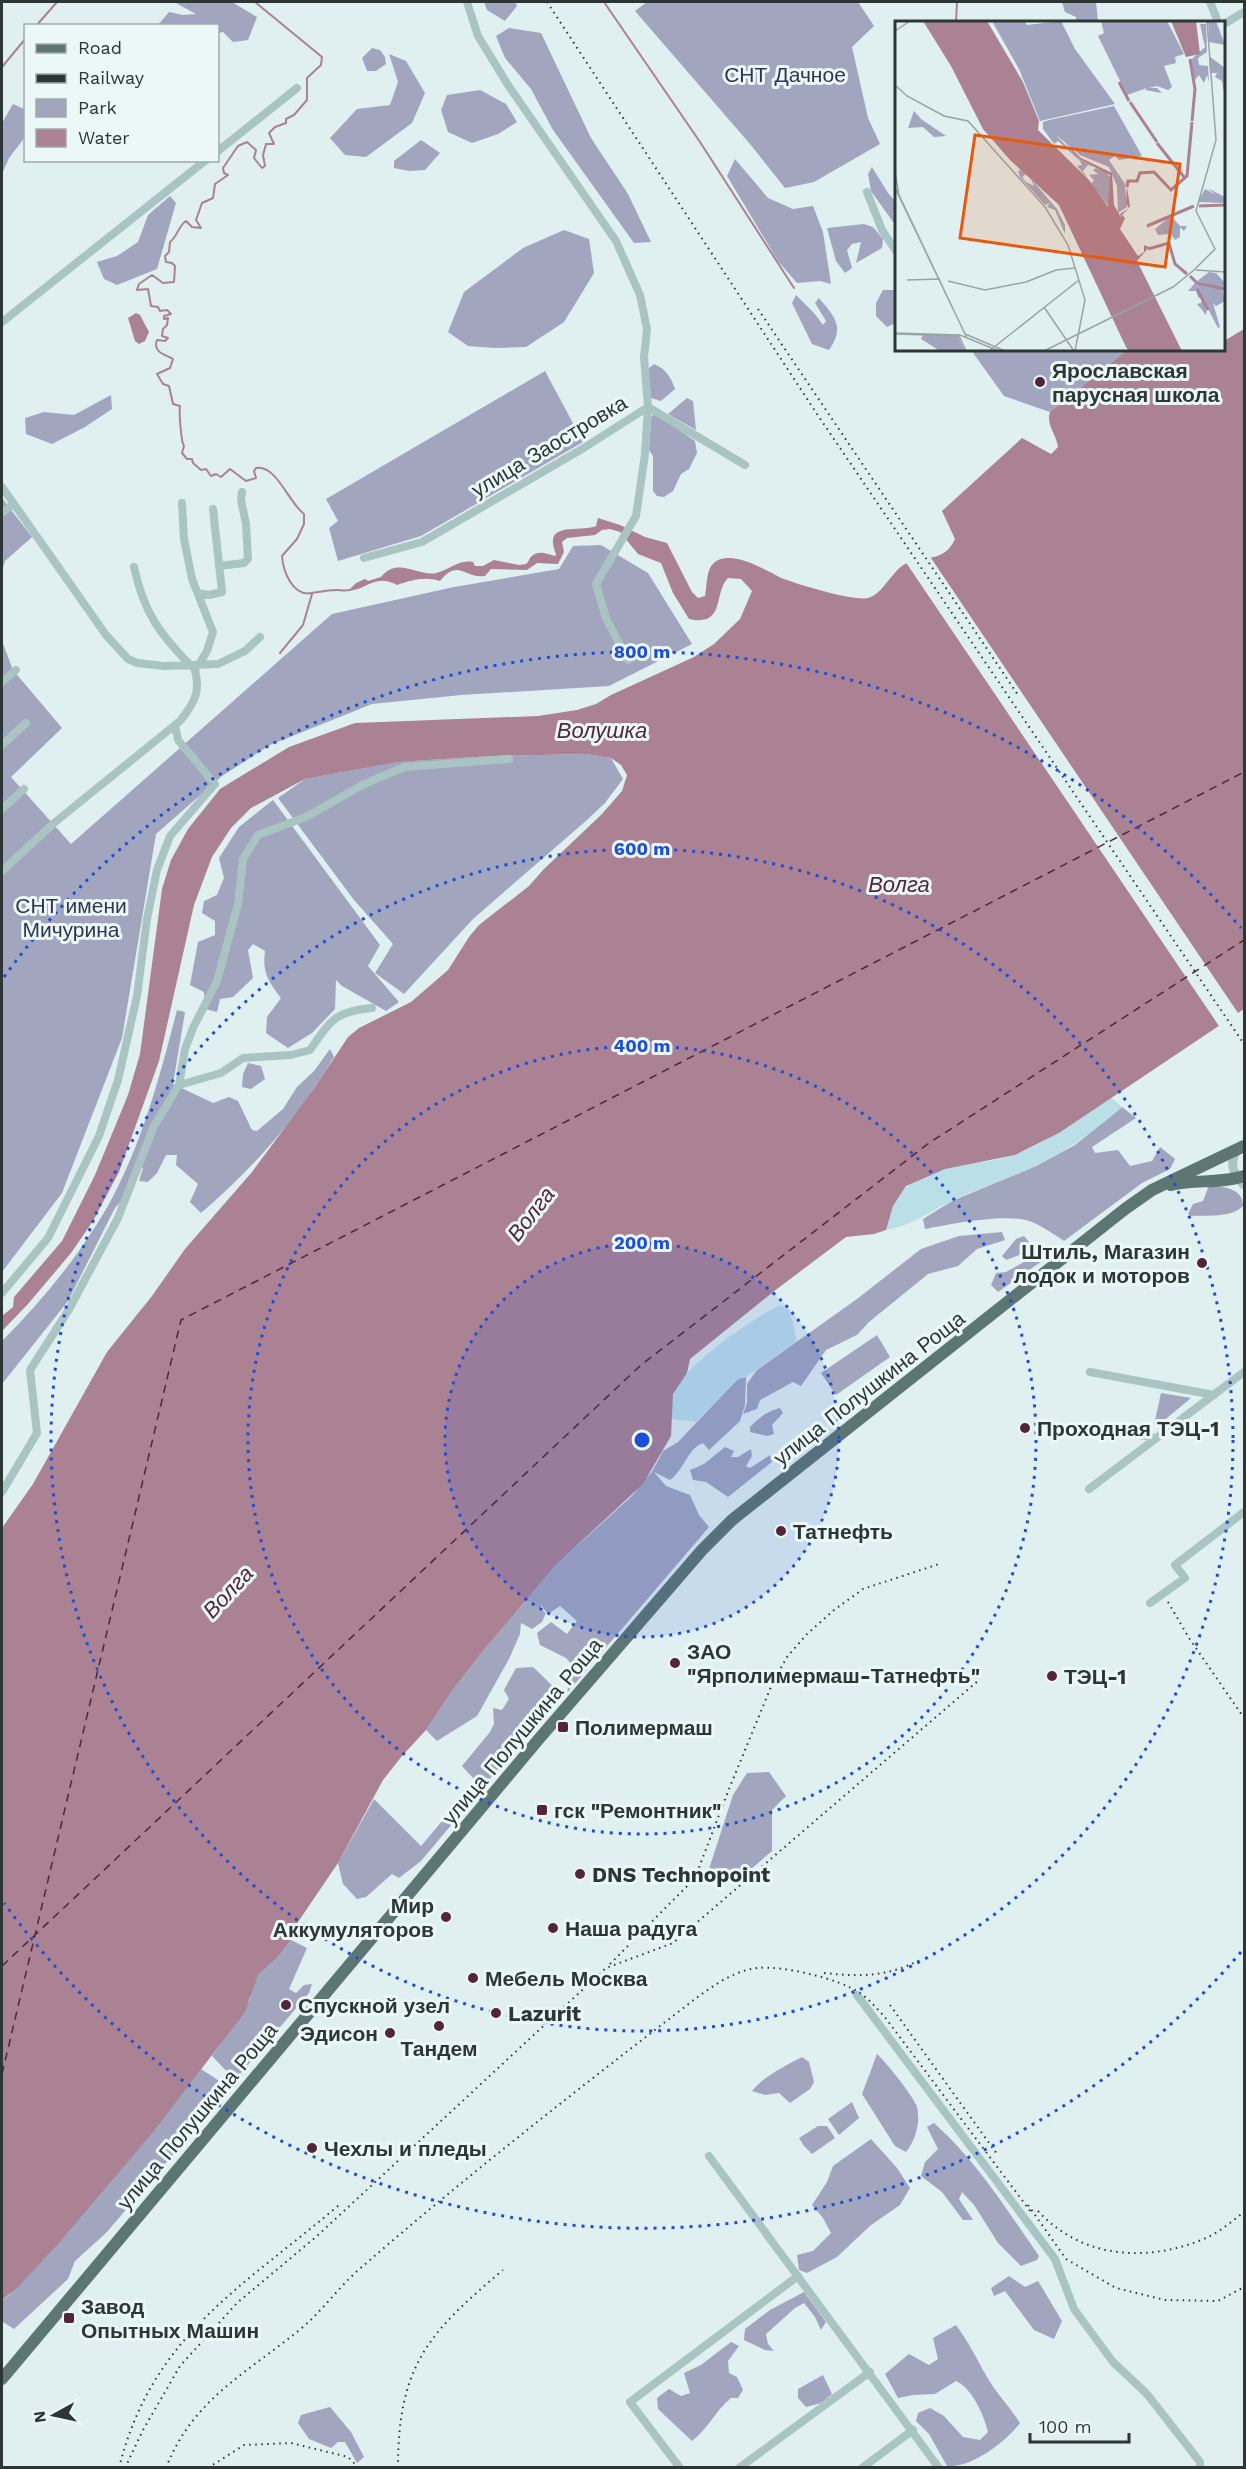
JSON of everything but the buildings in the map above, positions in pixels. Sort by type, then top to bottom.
[{"type":"main road","name":"улица Полушкина Роща","points":[[2,2379],[542,1735],[702,1550],[743,1512],[1096,1231],[1152,1190],[1243,1148]]},
{"type":"main road","name":"улица Полушкина Роща","points":[[1152,1190],[1179,1183],[1239,1181]]},
{"type":"street","points":[[467,2],[478,36],[508,85],[616,241],[640,295],[646,329],[644,357],[648,407],[645,454],[635,521],[596,584],[606,618],[628,660]]},
{"type":"street","points":[[1210,2],[1218,21]]},
{"type":"street","points":[[1225,23],[1245,12]]},
{"type":"street","points":[[219,150],[297,88]]},
{"type":"street","points":[[2,322],[203,162]]},
{"type":"street","points":[[867,192],[882,230],[895,248]]},
{"type":"street","name":"улица Заостровка","points":[[364,558],[422,542],[582,449],[648,407],[746,465]]},
{"type":"street","points":[[2,487],[118,650],[137,663],[194,666],[218,664],[245,651],[260,637]]},
{"type":"street","points":[[219,566],[244,563],[248,559],[242,492]]},
{"type":"street","points":[[182,503],[184,539],[192,579],[213,632],[207,651],[194,666]]},
{"type":"street","points":[[2,513],[13,504]]},
{"type":"street","points":[[198,593],[209,595],[222,592],[213,509]]},
{"type":"street","points":[[2,871],[54,823],[175,725],[189,711],[197,694],[199,687],[194,666],[160,633],[139,586],[134,567]]},
{"type":"street","points":[[2,682],[16,670]]},
{"type":"street","points":[[2,745],[26,723]]},
{"type":"street","points":[[2,1293],[48,1238],[99,1136],[118,1080],[137,996],[147,919],[157,870],[170,836],[215,784],[178,740],[175,725]]},
{"type":"street","points":[[2,1492],[37,1433],[30,1370],[68,1311],[118,1218],[154,1126],[179,1085],[185,1049],[217,981],[238,904],[243,859],[258,835],[306,817],[364,784],[405,767],[509,759]]},
{"type":"street","points":[[2,809],[24,789]]},
{"type":"street","points":[[179,1085],[221,1072],[243,1058],[291,1055],[310,1050],[329,1022],[349,1010],[372,1008]]},
{"type":"street","name":"улица Полушкина Роща","points":[[1239,1181],[1234,1173],[1233,1158],[1243,1148]]},
{"type":"street","points":[[1090,1372],[1214,1395]]},
{"type":"street","points":[[1089,1489],[1245,1372]]},
{"type":"street","points":[[1098,1427],[1155,1438]]},
{"type":"street","points":[[1150,1604],[1185,1578],[1175,1565],[1245,1512]]},
{"type":"street","points":[[856,1995],[1055,2259],[1074,2309],[1113,2362],[1147,2394],[1200,2462],[1200,2468]]},
{"type":"street","points":[[709,2156],[939,2468]]},
{"type":"street","points":[[680,2468],[630,2402],[798,2276]]},
{"type":"street","points":[[739,2468],[870,2373]]},
{"type":"street","points":[[862,2468],[913,2430]]},
{"type":"green space","points":[[174,2],[232,2],[257,17],[248,40],[233,42],[223,32],[219,33],[219,24],[159,24],[169,12],[183,15],[196,14]]},
{"type":"green space","points":[[484,2],[515,2],[517,6],[505,21],[487,10]]},
{"type":"green space","name":"СНТ Дачное","points":[[647,2],[858,2],[874,26],[852,47],[868,118],[880,144],[814,182],[785,188],[635,11]]},
{"type":"green space","points":[[1062,2],[1096,2],[1098,21],[1076,21],[1076,17],[1065,12]]},
{"type":"green space","points":[[509,28],[541,33],[591,138],[628,194],[651,242],[634,243],[553,130],[531,89],[505,58],[496,36]]},
{"type":"green space","points":[[372,48],[380,50],[385,57],[386,64],[376,71],[367,71],[362,58]]},
{"type":"green space","points":[[389,54],[406,61],[425,93],[412,123],[366,157],[345,155],[330,138],[357,109],[390,105],[398,82]]},
{"type":"green space","points":[[480,90],[506,104],[517,122],[498,134],[472,143],[448,132],[441,110],[447,95]]},
{"type":"green space","points":[[13,104],[24,109],[24,138],[9,158],[2,174],[2,123]]},
{"type":"green space","points":[[421,140],[440,153],[425,170],[409,171],[394,168],[394,161]]},
{"type":"green space","points":[[735,159],[768,198],[793,209],[813,206],[823,232],[831,284],[820,281],[797,283],[778,261],[727,176]]},
{"type":"green space","points":[[872,167],[895,201],[895,225],[871,191],[868,174]]},
{"type":"green space","points":[[170,196],[176,203],[157,269],[117,285],[104,279],[97,262],[117,256],[138,242],[148,215]]},
{"type":"green space","points":[[864,224],[873,227],[883,239],[882,248],[856,263],[861,242],[852,244],[847,250],[852,268],[845,273],[836,261],[827,228]]},
{"type":"green space","points":[[564,230],[589,239],[594,273],[564,322],[526,347],[468,346],[448,332],[464,292],[523,248]]},
{"type":"green space","points":[[883,290],[895,290],[895,323],[887,327],[876,316],[876,303]]},
{"type":"green space","points":[[796,295],[823,325],[826,321],[815,303],[819,298],[830,311],[837,328],[834,342],[829,350],[812,344],[792,303]]},
{"type":"green space","name":"Ярославская парусная школа","points":[[972,351],[1126,351],[1050,412],[1004,396]]},
{"type":"green space","points":[[654,364],[668,374],[675,389],[661,401],[651,398],[648,369]]},
{"type":"green space","points":[[545,371],[583,442],[421,536],[338,561],[329,528],[338,521],[326,499]]},
{"type":"green space","points":[[111,395],[112,409],[85,427],[52,444],[26,434],[25,418],[44,412],[74,415]]},
{"type":"green space","points":[[687,398],[693,401],[696,430],[668,414]]},
{"type":"green space","points":[[654,413],[695,441],[697,453],[689,469],[681,474],[673,491],[664,497],[657,496],[653,491],[653,456],[649,450],[651,418]]},
{"type":"green space","points":[[2,498],[32,537],[5,561],[2,571]]},
{"type":"green space","name":"СНТ имени Мичурина","points":[[601,545],[648,573],[692,644],[609,686],[461,695],[372,704],[270,745],[222,776],[156,834],[122,1038],[62,1193],[2,1272],[2,641],[13,670],[62,728],[11,777],[71,844],[332,614],[454,587],[559,569],[573,546]]},
{"type":"green space","points":[[586,754],[611,758],[623,779],[605,803],[473,919],[404,994],[375,973],[393,944],[354,900],[278,798],[305,779],[397,762],[492,756]]},
{"type":"green space","points":[[273,800],[380,945],[368,966],[399,1002],[386,1011],[342,986],[336,980],[335,1009],[312,1033],[288,1048],[266,1033],[267,1017],[281,998],[267,976],[264,965],[265,951],[253,944],[248,950],[253,978],[233,997],[220,999],[217,1012],[205,1009],[204,992],[190,985],[198,942],[215,935],[215,921],[202,913],[204,901],[217,895],[224,878],[219,858],[239,827]]},
{"type":"green space","points":[[177,1010],[185,1012],[173,1084],[213,1103],[229,1097],[238,1101],[252,1130],[257,1131],[283,1109],[297,1087],[314,1071],[330,1049],[334,1057],[306,1100],[274,1141],[201,1213],[190,1202],[198,1184],[176,1165],[177,1155],[166,1155],[157,1173],[148,1182],[139,1181],[143,1168],[136,1166],[131,1190],[115,1208],[68,1301],[2,1384],[2,1341],[46,1294],[73,1259],[98,1223],[121,1181],[141,1134]]},
{"type":"green space","points":[[248,1063],[261,1066],[265,1079],[251,1089],[242,1087],[243,1074]]},
{"type":"green space","points":[[1122,1107],[1136,1118],[1092,1147],[1095,1153],[1118,1150],[1130,1166],[1152,1161],[1160,1147],[1175,1159],[1170,1169],[1142,1183],[1064,1241],[1036,1224],[1022,1219],[979,1220],[925,1229],[923,1219],[952,1201],[1036,1166],[1075,1145]]},
{"type":"green space","points":[[1209,1185],[1236,1192],[1240,1195],[1243,1206],[1226,1214],[1191,1216],[1188,1214],[1193,1204],[1203,1201]]},
{"type":"green space","points":[[1002,1232],[1005,1240],[977,1249],[958,1266],[928,1274],[869,1322],[857,1335],[826,1350],[801,1386],[793,1382],[760,1400],[757,1409],[743,1414],[747,1403],[747,1384],[757,1370],[857,1299],[921,1249],[959,1236]]},
{"type":"green space","points":[[1024,1236],[1035,1249],[1006,1260],[1002,1256],[1016,1239]]},
{"type":"green space","points":[[1038,1254],[1052,1254],[998,1292],[991,1285],[996,1273],[1006,1272]]},
{"type":"green space","points":[[877,1335],[890,1357],[836,1395],[821,1373]]},
{"type":"green space","points":[[746,1377],[745,1405],[740,1421],[709,1450],[703,1443],[693,1449],[679,1471],[670,1480],[654,1472],[666,1486],[690,1495],[699,1515],[709,1527],[567,1693],[572,1665],[566,1658],[540,1645],[537,1633],[551,1622],[567,1634],[577,1621],[560,1606],[548,1614],[541,1605],[541,1609],[546,1613],[542,1622],[532,1629],[521,1623],[520,1634],[509,1659],[477,1716],[437,1741],[426,1730],[452,1691],[555,1566],[632,1496],[653,1470],[663,1451],[678,1442],[738,1379]]},
{"type":"green space","points":[[1161,1393],[1191,1398],[1156,1427],[1154,1425]]},
{"type":"green space","points":[[780,1408],[783,1413],[772,1425],[774,1434],[767,1436],[750,1432],[750,1427],[760,1418]]},
{"type":"green space","points":[[725,1447],[734,1451],[731,1457],[738,1457],[751,1449],[752,1456],[746,1466],[750,1468],[770,1455],[772,1462],[728,1497],[706,1482],[693,1480],[690,1470],[704,1464]]},
{"type":"green space","points":[[533,1667],[561,1694],[421,1861],[399,1878],[392,1874],[366,1897],[357,1899],[343,1884],[338,1863],[374,1799],[421,1846],[476,1781],[462,1766],[490,1732],[494,1724],[493,1708],[502,1710],[509,1699],[504,1690],[516,1668]]},
{"type":"green space","points":[[769,1772],[786,1796],[772,1810],[772,1851],[736,1882],[729,1876],[708,1872],[733,1795],[747,1773]]},
{"type":"green space","points":[[291,1940],[307,1948],[289,1989],[296,1993],[304,1985],[312,1984],[309,1993],[235,2080],[212,2056],[250,2000],[252,1987],[258,1975],[277,1958]]},
{"type":"green space","points":[[877,2054],[887,2064],[917,2107],[916,2131],[906,2152],[895,2146],[862,2094]]},
{"type":"green space","points":[[802,2057],[809,2062],[814,2082],[810,2089],[790,2103],[779,2093],[765,2095],[752,2091],[769,2076]]},
{"type":"green space","points":[[201,2069],[230,2088],[106,2233],[75,2261],[68,2279],[14,2329],[3,2322],[2,2300],[84,2212]]},
{"type":"green space","points":[[852,2102],[859,2118],[839,2135],[828,2119]]},
{"type":"green space","points":[[934,2123],[964,2153],[990,2186],[1039,2256],[1037,2260],[1021,2266],[998,2243],[974,2205],[962,2192],[959,2199],[973,2220],[963,2220],[942,2192],[921,2176],[925,2162],[938,2149],[927,2127]]},
{"type":"green space","points":[[818,2126],[827,2126],[835,2138],[812,2154],[799,2138]]},
{"type":"green space","points":[[871,2139],[897,2168],[910,2188],[900,2205],[871,2225],[837,2257],[807,2273],[799,2270],[797,2255],[813,2251],[831,2233],[823,2218],[812,2205],[827,2182],[833,2166]]},
{"type":"green space","points":[[1009,2276],[1025,2287],[1038,2281],[1062,2321],[1054,2339],[1034,2330],[1005,2291],[994,2296],[991,2288]]},
{"type":"green space","points":[[804,2292],[826,2322],[821,2330],[815,2317],[804,2303],[795,2308],[766,2334],[768,2344],[774,2351],[765,2350],[744,2340],[745,2329],[770,2310]]},
{"type":"green space","points":[[956,2325],[991,2383],[1020,2423],[988,2452],[967,2463],[947,2466],[929,2434],[916,2421],[918,2413],[930,2408],[944,2416],[963,2437],[980,2440],[988,2432],[984,2418],[972,2396],[956,2381],[935,2394],[898,2398],[885,2374],[909,2354],[929,2365],[938,2359],[933,2338]]},
{"type":"green space","points":[[731,2342],[739,2346],[728,2361],[729,2373],[737,2377],[743,2390],[738,2398],[731,2398],[725,2403],[692,2441],[658,2409],[657,2398],[669,2389],[681,2396],[690,2393],[684,2373],[701,2365]]},
{"type":"green space","points":[[823,2375],[832,2394],[821,2403],[806,2407],[798,2398],[798,2389]]},
{"type":"green space","points":[[330,2407],[351,2432],[364,2457],[357,2463],[345,2442],[338,2442],[331,2448],[309,2439],[298,2423],[301,2415]]},
{"type":"sand","points":[[1111,1097],[1122,1107],[1061,1152],[1028,1170],[953,1200],[913,1221],[886,1230],[896,1200],[910,1185],[923,1176],[1017,1154],[1054,1135]]},
{"type":"sand","points":[[780,1305],[790,1311],[797,1341],[746,1377],[738,1379],[696,1422],[672,1419],[674,1392],[692,1368],[737,1331]]},
{"type":"water","points":[[136,313],[140,315],[149,332],[145,341],[139,344],[135,341],[128,318]]},
{"type":"water","name":"Волга","points":[[1244,329],[1244,1009],[1059,1133],[1015,1155],[945,1169],[906,1186],[893,1206],[886,1230],[874,1234],[846,1237],[690,1359],[687,1373],[673,1394],[671,1436],[643,1484],[555,1566],[483,1651],[426,1730],[383,1780],[338,1863],[296,1925],[291,1940],[277,1958],[258,1975],[245,2012],[153,2132],[58,2244],[18,2287],[2,2300],[2,1528],[33,1484],[107,1352],[152,1296],[185,1249],[252,1172],[315,1087],[348,1037],[359,1028],[411,1002],[448,970],[479,925],[529,886],[602,814],[622,791],[627,775],[621,765],[611,758],[586,754],[492,756],[398,762],[305,779],[251,808],[231,828],[212,857],[194,905],[159,1061],[119,1172],[93,1221],[71,1253],[2,1331],[2,1316],[13,1307],[14,1297],[62,1241],[95,1175],[128,1095],[140,1054],[162,889],[171,860],[188,829],[220,789],[289,747],[355,723],[538,716],[577,710],[596,704],[694,657],[714,644],[740,619],[752,591],[741,579],[728,578],[714,613],[709,618],[701,620],[689,619],[673,593],[661,563],[638,554],[620,532],[610,529],[602,530],[595,535],[567,538],[562,542],[564,552],[558,564],[537,563],[527,570],[491,569],[485,576],[457,570],[447,574],[440,581],[418,579],[397,585],[377,581],[348,591],[356,583],[381,577],[394,568],[436,573],[468,561],[473,562],[475,566],[483,566],[494,560],[519,565],[526,564],[538,553],[556,556],[553,543],[557,533],[562,530],[596,526],[598,518],[645,537],[667,543],[692,592],[698,598],[705,596],[712,565],[727,558],[746,561],[779,577],[838,595],[868,598],[878,592],[905,564],[939,555],[950,547],[955,539],[942,511],[1022,438],[1051,454],[1058,447],[1050,425],[1050,412],[1126,351],[1225,351],[1225,340]]},
{"type":"pier","points":[[929,555],[1240,1016],[1221,1029],[905,561]]},
{"type":"waterway","points":[[38,24],[57,2]]},
{"type":"waterway","points":[[255,2],[322,57],[321,65],[307,78],[307,100],[294,115],[286,119],[286,123],[275,127],[269,133],[274,144],[266,144],[263,155],[265,166],[262,168],[254,158],[256,150],[247,142],[238,146],[223,168],[224,173],[228,175],[215,184],[213,198],[202,203],[196,220],[201,228],[192,227],[186,221],[170,242],[169,252],[165,256],[166,262],[175,266],[174,282],[163,283],[152,275],[139,284],[137,290],[148,289],[151,306],[158,307],[160,311],[167,310],[171,314],[164,316],[164,319],[168,318],[162,336],[168,338],[165,341],[157,340],[156,344],[158,351],[173,359],[170,368],[157,374],[163,384],[169,386],[173,404],[180,406],[180,427],[184,446],[182,453],[187,459],[192,459],[201,470],[206,469],[211,476],[216,474],[221,477],[230,469],[246,481],[256,478],[254,471],[256,468],[263,468],[270,472],[304,514],[304,524],[297,539],[282,556],[284,568],[294,587],[305,593],[350,590]]},
{"type":"waterway","points":[[604,2],[700,142],[794,288]]},
{"type":"waterway","points":[[956,21],[957,2]]},
{"type":"waterway","points":[[2,67],[24,40]]},
{"type":"waterway","points":[[280,653],[303,625],[312,594]]},
{"type":"ferry route","points":[[2,2074],[181,1320],[1244,772]]},
{"type":"ferry route","points":[[2,1966],[641,1365],[929,1143],[1244,940]]},
{"type":"railway","points":[[547,2],[817,414],[1244,1044]]},
{"type":"railway","points":[[758,309],[1018,695]]},
{"type":"railway","points":[[610,1964],[695,1878],[773,1682],[787,1657],[807,1634],[863,1589],[939,1564]]},
{"type":"railway","points":[[1168,1602],[1189,1638],[1244,1718]]},
{"type":"railway","points":[[125,2468],[143,2430],[180,2366],[237,2303],[317,2236],[606,1968],[673,1943],[979,1680]]},
{"type":"railway","points":[[824,1973],[874,1974],[897,1969],[922,1959]]},
{"type":"railway","points":[[166,2468],[177,2444],[207,2404],[224,2388],[303,2327],[355,2273],[403,2231],[610,2064],[709,1989],[740,1972],[768,1968],[810,1974],[839,1983],[860,1993],[884,2016],[1031,2212]]},
{"type":"railway","points":[[890,2005],[997,2154]]},
{"type":"railway","points":[[119,2468],[134,2422],[154,2382],[178,2348],[205,2317],[236,2289],[339,2205]]},
{"type":"railway","points":[[1028,2205],[1066,2259],[1116,2288],[1165,2300],[1218,2301],[1244,2287]]},
{"type":"railway","points":[[1038,2211],[1055,2227],[1075,2239],[1117,2252],[1139,2253],[1184,2246],[1206,2238],[1221,2230],[1244,2212]]},
{"type":"railway","points":[[398,2468],[399,2433],[404,2403],[411,2377],[422,2354],[455,2313],[503,2270]]},
{"type":"railway","points":[[208,2468],[244,2445],[291,2443],[348,2457],[359,2468]]},
{"type":"place","name":"Ярославская парусная школа","points":[[1040,382]]},
{"type":"place","name":"Штиль, Магазин лодок и моторов","points":[[1202,1263]]},
{"type":"place","name":"Проходная ТЭЦ-1","points":[[1025,1428]]},
{"type":"place","name":"Татнефть","points":[[781,1531]]},
{"type":"place","name":"ЗАО \"Ярполимермаш-Татнефть\"","points":[[675,1663]]},
{"type":"place","name":"ТЭЦ-1","points":[[1052,1676]]},
{"type":"place","name":"Полимермаш","points":[[563,1727]]},
{"type":"place","name":"гск \"Ремонтник\"","points":[[542,1810]]},
{"type":"place","name":"DNS Technopoint","points":[[580,1874]]},
{"type":"place","name":"Мир Аккумуляторов","points":[[446,1917]]},
{"type":"place","name":"Наша радуга","points":[[553,1928]]},
{"type":"place","name":"Мебель Москва","points":[[473,1978]]},
{"type":"place","name":"Спускной узел","points":[[286,2005]]},
{"type":"place","name":"Lazurit","points":[[496,2013]]},
{"type":"place","name":"Тандем","points":[[439,2026]]},
{"type":"place","name":"Эдисон","points":[[390,2033]]},
{"type":"place","name":"Чехлы и пледы","points":[[312,2148]]},
{"type":"place","name":"Завод Опытных Машин","points":[[69,2318]]},
{"type":"water label","name":"Волушка","points":[[602,730]]}]
